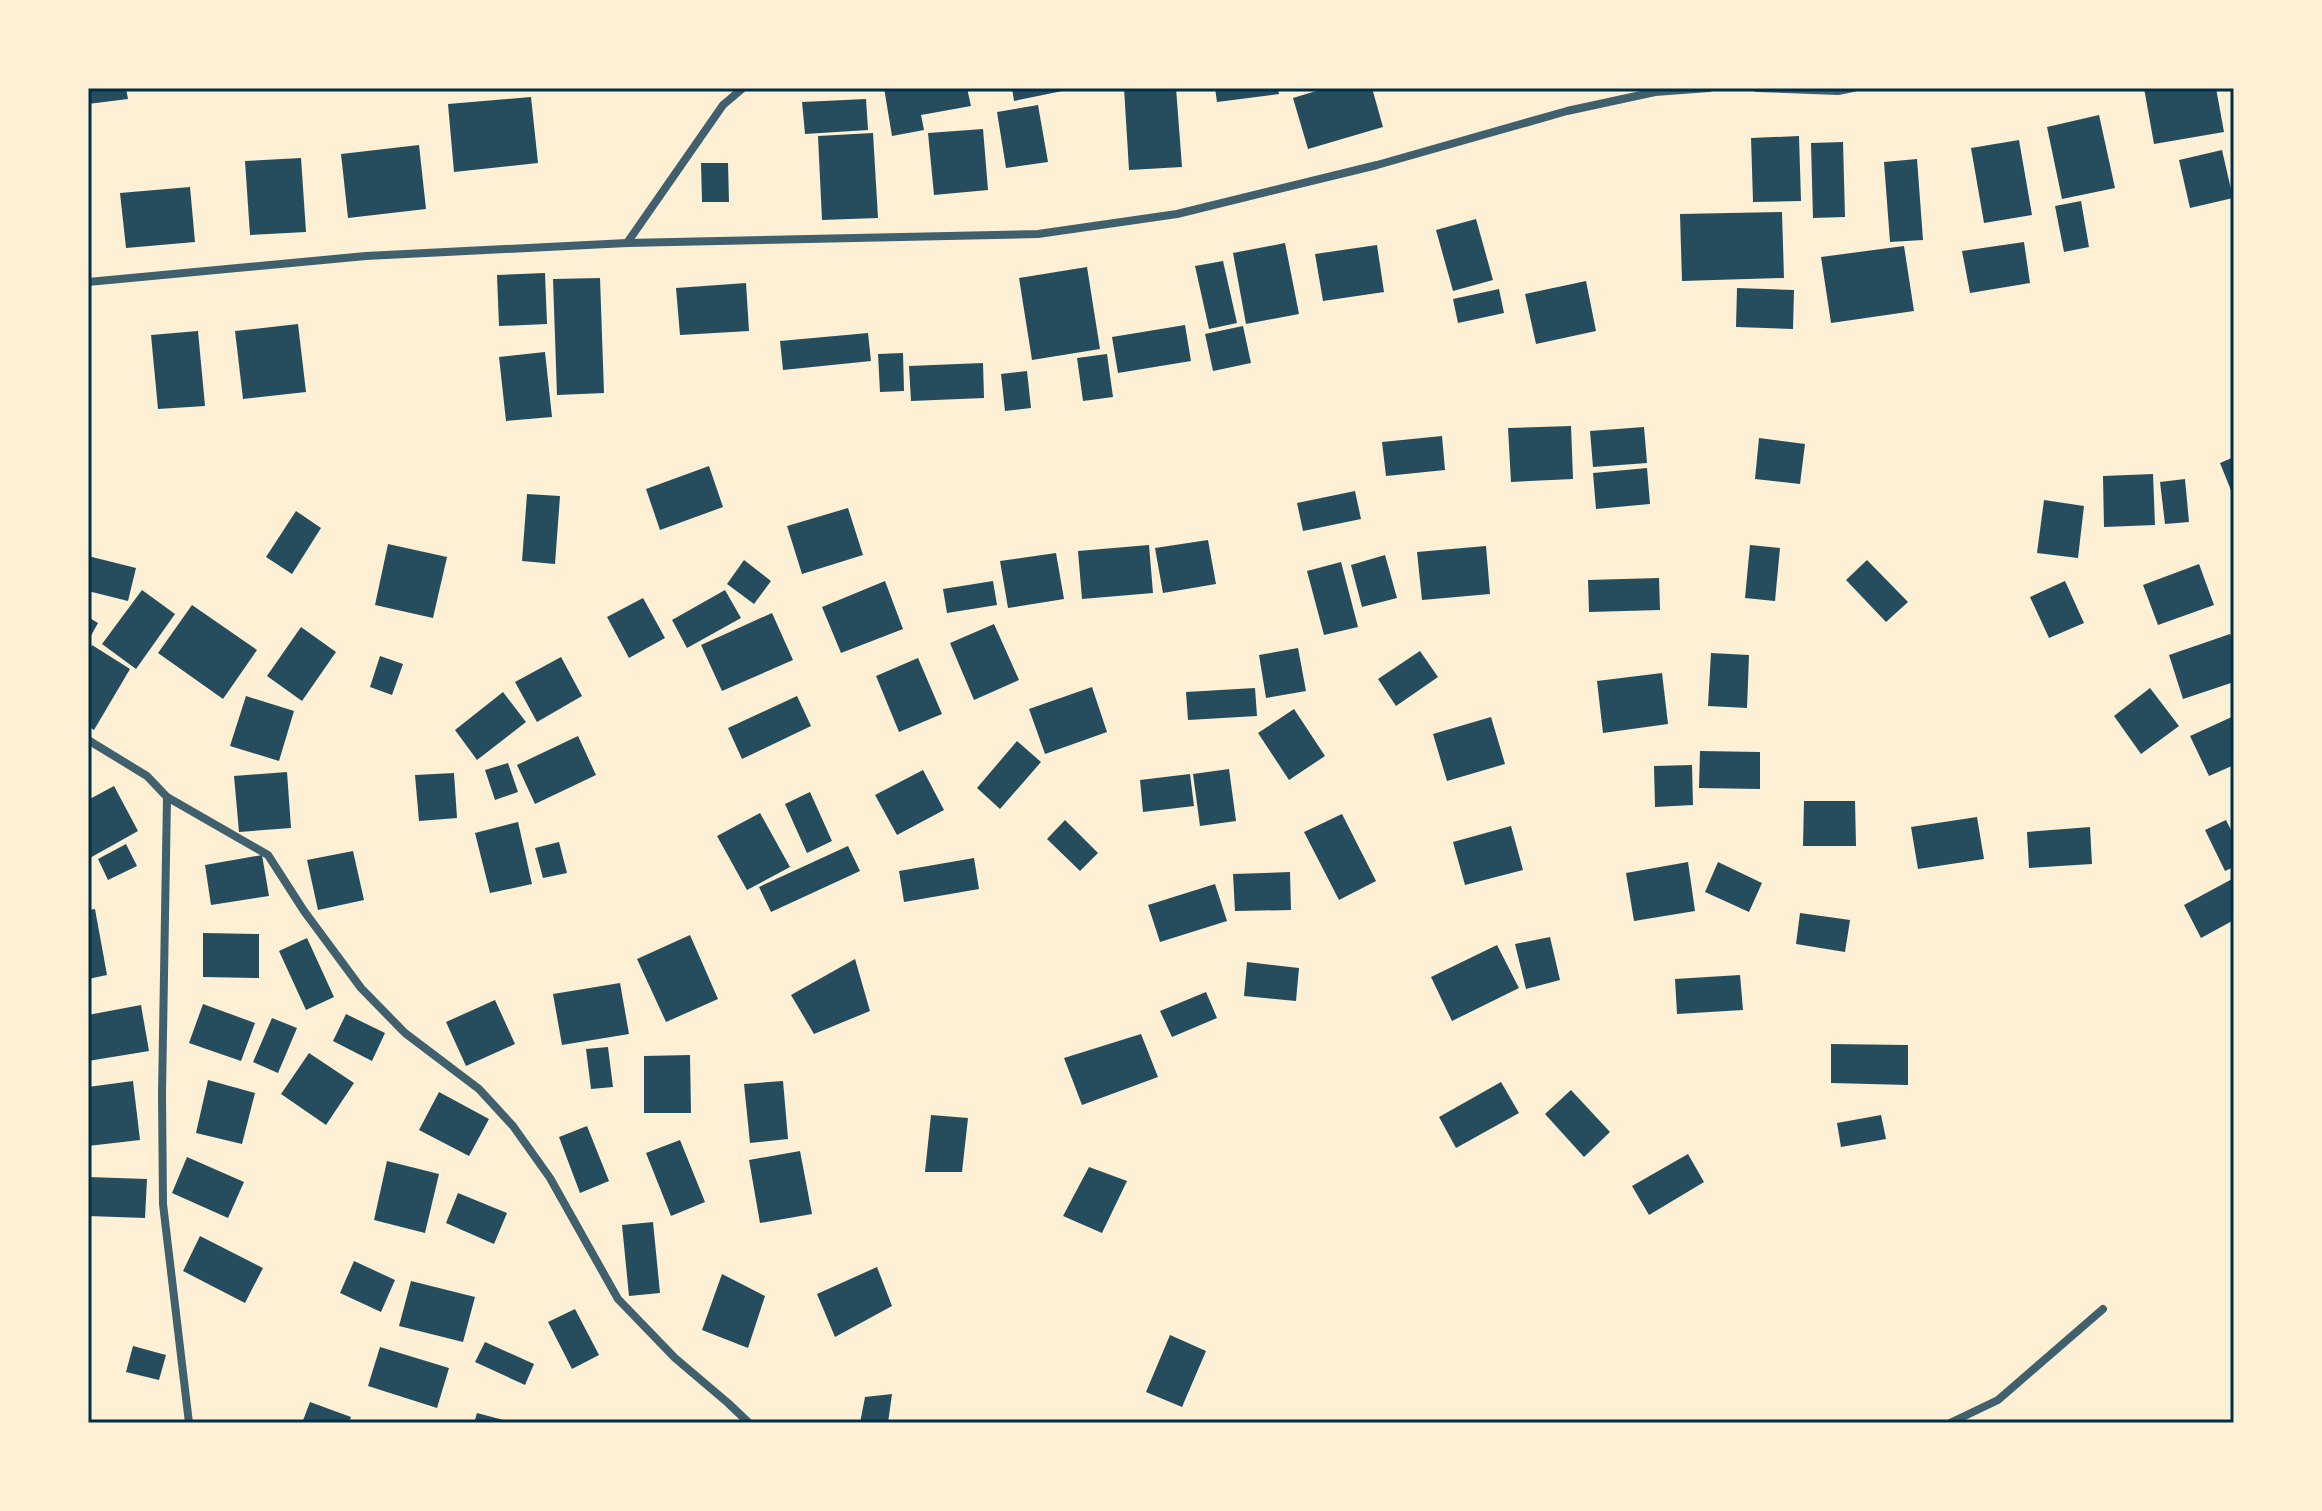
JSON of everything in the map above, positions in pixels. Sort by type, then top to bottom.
[{"type":"street","points":[[627,243],[723,105],[743,88]]},
{"type":"street","points":[[88,282],[366,256],[627,243],[1038,234],[1177,214],[1377,165],[1567,111],[1655,92],[1709,88]]},
{"type":"street","points":[[1757,88],[1838,91],[1853,88]]},
{"type":"street","points":[[88,740],[147,776],[167,797],[268,855],[304,911],[361,988],[405,1033],[479,1089],[513,1126],[550,1178],[618,1299],[675,1358],[749,1423]]},
{"type":"street","points":[[167,797],[163,1204],[189,1423]]},
{"type":"street","points":[[1950,1423],[1998,1400],[2103,1309]]},
{"type":"building","points":[[88,88],[126,88],[128,99],[88,104]]},
{"type":"building","points":[[884,88],[967,88],[971,106],[921,115],[924,130],[892,136]]},
{"type":"building","points":[[1012,88],[1072,88],[1072,89],[1014,101]]},
{"type":"building","points":[[1124,88],[1176,88],[1182,167],[1129,170]]},
{"type":"building","points":[[1215,88],[1278,88],[1279,94],[1217,102]]},
{"type":"building","points":[[1326,88],[1372,88],[1383,127],[1308,149],[1293,98]]},
{"type":"building","points":[[2144,88],[2216,88],[2224,132],[2154,144]]},
{"type":"building","points":[[531,97],[538,163],[454,172],[448,104]]},
{"type":"building","points":[[866,99],[868,130],[805,134],[802,102]]},
{"type":"building","points":[[1038,105],[1048,162],[1006,168],[997,112]]},
{"type":"building","points":[[2099,115],[2115,188],[2062,199],[2047,127]]},
{"type":"building","points":[[983,129],[988,190],[934,195],[928,133]]},
{"type":"building","points":[[873,133],[878,218],[822,220],[818,136]]},
{"type":"building","points":[[1799,136],[1801,201],[1753,202],[1751,138]]},
{"type":"building","points":[[2019,140],[2032,215],[1984,223],[1971,148]]},
{"type":"building","points":[[1843,142],[1845,217],[1813,218],[1811,143]]},
{"type":"building","points":[[419,145],[426,209],[348,218],[341,154]]},
{"type":"building","points":[[2222,150],[2233,198],[2190,208],[2179,160]]},
{"type":"building","points":[[301,158],[306,232],[250,235],[245,161]]},
{"type":"building","points":[[1917,159],[1923,240],[1890,242],[1884,162]]},
{"type":"building","points":[[701,163],[728,163],[729,202],[702,202]]},
{"type":"building","points":[[190,187],[195,242],[126,248],[120,193]]},
{"type":"building","points":[[2081,201],[2089,247],[2064,252],[2055,206]]},
{"type":"building","points":[[1782,212],[1784,278],[1682,281],[1680,214]]},
{"type":"building","points":[[1476,219],[1493,280],[1453,291],[1436,230]]},
{"type":"building","points":[[2024,242],[2030,283],[1970,293],[1962,251]]},
{"type":"building","points":[[1285,243],[1299,314],[1246,324],[1233,253]]},
{"type":"building","points":[[1377,245],[1384,292],[1323,301],[1315,254]]},
{"type":"building","points":[[1904,246],[1914,311],[1831,323],[1821,257]]},
{"type":"building","points":[[1223,261],[1237,323],[1209,329],[1195,266]]},
{"type":"building","points":[[1087,267],[1100,349],[1032,360],[1019,278]]},
{"type":"building","points":[[545,273],[547,324],[499,326],[497,275]]},
{"type":"building","points":[[600,278],[604,393],[557,395],[553,279]]},
{"type":"building","points":[[1586,281],[1596,331],[1536,344],[1525,294]]},
{"type":"building","points":[[746,283],[749,331],[680,335],[676,288]]},
{"type":"building","points":[[1737,288],[1794,290],[1793,329],[1736,327]]},
{"type":"building","points":[[1499,289],[1504,313],[1458,323],[1453,299]]},
{"type":"building","points":[[298,324],[306,392],[243,399],[235,331]]},
{"type":"building","points":[[1185,325],[1191,361],[1118,373],[1112,337]]},
{"type":"building","points":[[1243,326],[1251,363],[1213,371],[1205,334]]},
{"type":"building","points":[[198,331],[205,406],[158,409],[151,335]]},
{"type":"building","points":[[868,333],[871,361],[783,370],[780,341]]},
{"type":"building","points":[[545,352],[552,417],[506,421],[499,357]]},
{"type":"building","points":[[903,353],[904,391],[880,392],[878,354]]},
{"type":"building","points":[[1107,354],[1113,397],[1083,401],[1077,358]]},
{"type":"building","points":[[983,363],[984,398],[911,401],[909,366]]},
{"type":"building","points":[[1027,371],[1031,408],[1005,411],[1001,374]]},
{"type":"building","points":[[1571,426],[1573,479],[1511,482],[1508,428]]},
{"type":"building","points":[[1644,427],[1647,463],[1593,467],[1590,431]]},
{"type":"building","points":[[1442,436],[1445,470],[1386,476],[1382,442]]},
{"type":"building","points":[[1759,438],[1805,444],[1800,484],[1755,479]]},
{"type":"building","points":[[2234,457],[2234,498],[2220,463]]},
{"type":"building","points":[[709,466],[723,507],[660,530],[646,489]]},
{"type":"building","points":[[1647,468],[1650,504],[1596,509],[1593,473]]},
{"type":"building","points":[[2153,474],[2155,525],[2104,527],[2103,476]]},
{"type":"building","points":[[2185,479],[2189,522],[2165,524],[2160,482]]},
{"type":"building","points":[[1355,491],[1361,519],[1303,531],[1297,503]]},
{"type":"building","points":[[527,494],[560,496],[555,564],[522,561]]},
{"type":"building","points":[[2044,500],[2084,506],[2078,558],[2037,553]]},
{"type":"building","points":[[848,508],[863,555],[802,574],[787,526]]},
{"type":"building","points":[[296,511],[321,528],[292,574],[266,557]]},
{"type":"building","points":[[1208,540],[1216,584],[1163,593],[1155,548]]},
{"type":"building","points":[[388,544],[447,557],[433,618],[375,605]]},
{"type":"building","points":[[1149,545],[1153,593],[1082,599],[1078,551]]},
{"type":"building","points":[[1750,545],[1780,548],[1775,601],[1745,598]]},
{"type":"building","points":[[1486,546],[1490,594],[1422,600],[1417,552]]},
{"type":"building","points":[[1056,553],[1064,599],[1008,608],[1000,561]]},
{"type":"building","points":[[1385,555],[1397,598],[1362,607],[1351,565]]},
{"type":"building","points":[[88,556],[136,568],[128,601],[88,591]]},
{"type":"building","points":[[744,560],[771,581],[754,604],[727,584]]},
{"type":"building","points":[[1867,560],[1908,602],[1886,622],[1846,580]]},
{"type":"building","points":[[1341,562],[1358,627],[1324,635],[1307,571]]},
{"type":"building","points":[[2199,564],[2214,605],[2158,625],[2143,585]]},
{"type":"building","points":[[1659,578],[1660,610],[1589,612],[1588,580]]},
{"type":"building","points":[[885,581],[903,629],[841,653],[822,607]]},
{"type":"building","points":[[993,581],[997,605],[947,613],[943,589]]},
{"type":"building","points":[[2065,581],[2084,623],[2049,638],[2030,597]]},
{"type":"building","points":[[142,590],[175,614],[136,669],[102,644]]},
{"type":"building","points":[[725,590],[741,618],[687,648],[672,620]]},
{"type":"building","points":[[643,598],[665,638],[629,658],[607,617]]},
{"type":"building","points":[[192,605],[257,650],[223,699],[158,653]]},
{"type":"building","points":[[772,613],[793,660],[722,691],[701,645]]},
{"type":"building","points":[[88,617],[98,623],[88,641]]},
{"type":"building","points":[[994,624],[1019,680],[974,700],[950,643]]},
{"type":"building","points":[[301,627],[336,652],[302,701],[267,676]]},
{"type":"building","points":[[2230,634],[2234,645],[2234,682],[2183,699],[2169,655]]},
{"type":"building","points":[[92,645],[130,669],[94,730],[88,726],[88,652]]},
{"type":"building","points":[[1298,648],[1306,691],[1266,698],[1259,655]]},
{"type":"building","points":[[1420,651],[1438,677],[1396,706],[1378,679]]},
{"type":"building","points":[[1711,653],[1749,655],[1747,708],[1708,706]]},
{"type":"building","points":[[380,656],[403,664],[392,695],[370,687]]},
{"type":"building","points":[[561,657],[582,696],[537,722],[515,682]]},
{"type":"building","points":[[918,658],[942,714],[899,732],[876,676]]},
{"type":"building","points":[[1662,673],[1668,724],[1603,733],[1597,681]]},
{"type":"building","points":[[1092,687],[1107,732],[1045,754],[1029,709]]},
{"type":"building","points":[[1255,688],[1257,716],[1188,720],[1186,692]]},
{"type":"building","points":[[2150,688],[2179,726],[2141,754],[2114,716]]},
{"type":"building","points":[[503,692],[526,722],[477,760],[455,730]]},
{"type":"building","points":[[246,696],[294,711],[279,761],[230,746]]},
{"type":"building","points":[[797,696],[811,726],[742,759],[728,728]]},
{"type":"building","points":[[1294,709],[1325,756],[1289,780],[1258,733]]},
{"type":"building","points":[[2234,716],[2234,765],[2209,776],[2190,736]]},
{"type":"building","points":[[1491,717],[1505,764],[1447,781],[1433,734]]},
{"type":"building","points":[[578,736],[596,775],[535,804],[517,765]]},
{"type":"building","points":[[1017,741],[1041,762],[1000,809],[977,788]]},
{"type":"building","points":[[1700,751],[1760,752],[1760,789],[1699,788]]},
{"type":"building","points":[[508,763],[518,792],[495,800],[485,770]]},
{"type":"building","points":[[1692,765],[1693,805],[1655,807],[1654,766]]},
{"type":"building","points":[[1229,769],[1236,821],[1200,826],[1193,774]]},
{"type":"building","points":[[923,770],[944,810],[897,835],[875,795]]},
{"type":"building","points":[[287,772],[291,828],[239,832],[234,776]]},
{"type":"building","points":[[454,773],[457,818],[419,821],[415,775]]},
{"type":"building","points":[[1190,774],[1194,806],[1143,812],[1140,780]]},
{"type":"building","points":[[114,786],[138,831],[88,859],[88,800]]},
{"type":"building","points":[[810,792],[832,841],[807,853],[785,804]]},
{"type":"building","points":[[1804,801],[1855,801],[1856,846],[1803,846]]},
{"type":"building","points":[[760,813],[790,867],[747,890],[717,836]]},
{"type":"building","points":[[1342,814],[1376,881],[1339,900],[1304,832]]},
{"type":"building","points":[[1977,817],[1984,859],[1918,869],[1911,827]]},
{"type":"building","points":[[1065,820],[1098,853],[1080,871],[1047,839]]},
{"type":"building","points":[[2226,820],[2234,836],[2234,867],[2225,871],[2205,830]]},
{"type":"building","points":[[518,822],[532,884],[490,893],[475,833]]},
{"type":"building","points":[[1511,826],[1523,870],[1465,885],[1453,842]]},
{"type":"building","points":[[2090,827],[2092,864],[2029,868],[2027,832]]},
{"type":"building","points":[[559,842],[567,873],[543,878],[535,848]]},
{"type":"building","points":[[126,844],[137,866],[108,880],[98,859]]},
{"type":"building","points":[[848,846],[860,871],[771,912],[759,887]]},
{"type":"building","points":[[353,851],[364,900],[318,910],[307,860]]},
{"type":"building","points":[[262,855],[269,896],[211,905],[205,865]]},
{"type":"building","points":[[974,858],[979,889],[904,902],[899,871]]},
{"type":"building","points":[[1688,862],[1695,911],[1634,921],[1626,873]]},
{"type":"building","points":[[1718,862],[1762,883],[1749,912],[1705,892]]},
{"type":"building","points":[[1290,872],[1291,910],[1235,911],[1233,874]]},
{"type":"building","points":[[2234,878],[2234,920],[2201,938],[2184,905]]},
{"type":"building","points":[[1215,884],[1227,921],[1160,942],[1148,905]]},
{"type":"building","points":[[95,909],[107,975],[88,979],[88,910]]},
{"type":"building","points":[[1800,913],[1850,920],[1845,952],[1796,944]]},
{"type":"building","points":[[203,933],[259,934],[259,978],[203,977]]},
{"type":"building","points":[[690,935],[718,999],[666,1022],[637,959]]},
{"type":"building","points":[[1550,937],[1560,980],[1526,989],[1515,944]]},
{"type":"building","points":[[307,938],[334,997],[306,1010],[279,951]]},
{"type":"building","points":[[1497,945],[1519,988],[1452,1021],[1431,977]]},
{"type":"building","points":[[855,959],[870,1011],[814,1034],[791,995]]},
{"type":"building","points":[[1247,962],[1299,968],[1296,1001],[1244,996]]},
{"type":"building","points":[[1740,975],[1743,1010],[1677,1014],[1675,979]]},
{"type":"building","points":[[620,983],[629,1034],[562,1045],[553,994]]},
{"type":"building","points":[[1206,992],[1217,1018],[1172,1037],[1160,1011]]},
{"type":"building","points":[[495,1000],[515,1044],[466,1066],[446,1022]]},
{"type":"building","points":[[203,1004],[255,1023],[241,1061],[189,1043]]},
{"type":"building","points":[[141,1005],[149,1051],[88,1061],[88,1015]]},
{"type":"building","points":[[346,1014],[385,1033],[372,1061],[333,1041]]},
{"type":"building","points":[[272,1018],[297,1028],[278,1073],[253,1062]]},
{"type":"building","points":[[1141,1034],[1158,1077],[1082,1105],[1064,1058]]},
{"type":"building","points":[[1831,1044],[1908,1045],[1908,1085],[1831,1083]]},
{"type":"building","points":[[608,1047],[613,1087],[591,1089],[586,1049]]},
{"type":"building","points":[[309,1053],[354,1083],[326,1125],[281,1094]]},
{"type":"building","points":[[690,1055],[691,1113],[644,1113],[644,1056]]},
{"type":"building","points":[[208,1080],[255,1093],[242,1144],[196,1133]]},
{"type":"building","points":[[133,1081],[140,1140],[88,1146],[88,1087]]},
{"type":"building","points":[[783,1081],[788,1139],[750,1143],[744,1084]]},
{"type":"building","points":[[1501,1082],[1519,1113],[1456,1148],[1439,1117]]},
{"type":"building","points":[[1571,1090],[1610,1132],[1584,1157],[1545,1114]]},
{"type":"building","points":[[439,1092],[489,1119],[469,1156],[419,1130]]},
{"type":"building","points":[[931,1115],[968,1118],[962,1172],[925,1172]]},
{"type":"building","points":[[1881,1115],[1886,1139],[1841,1147],[1837,1123]]},
{"type":"building","points":[[587,1126],[609,1181],[580,1193],[559,1137]]},
{"type":"building","points":[[680,1140],[705,1202],[671,1216],[646,1153]]},
{"type":"building","points":[[800,1151],[812,1214],[760,1223],[749,1160]]},
{"type":"building","points":[[1688,1154],[1704,1182],[1649,1215],[1632,1186]]},
{"type":"building","points":[[187,1157],[244,1182],[228,1218],[172,1193]]},
{"type":"building","points":[[387,1161],[439,1174],[425,1233],[374,1220]]},
{"type":"building","points":[[1089,1167],[1127,1181],[1102,1233],[1063,1216]]},
{"type":"building","points":[[88,1177],[147,1179],[145,1218],[88,1216]]},
{"type":"building","points":[[458,1193],[507,1213],[494,1244],[446,1223]]},
{"type":"building","points":[[653,1222],[660,1293],[629,1296],[622,1225]]},
{"type":"building","points":[[200,1236],[263,1268],[245,1303],[183,1271]]},
{"type":"building","points":[[354,1261],[395,1280],[381,1312],[340,1293]]},
{"type":"building","points":[[877,1267],[892,1306],[835,1337],[817,1294]]},
{"type":"building","points":[[722,1274],[765,1296],[748,1348],[702,1330]]},
{"type":"building","points":[[411,1281],[475,1297],[463,1342],[399,1326]]},
{"type":"building","points":[[575,1309],[599,1355],[572,1369],[548,1322]]},
{"type":"building","points":[[1170,1335],[1206,1351],[1182,1407],[1146,1392]]},
{"type":"building","points":[[485,1342],[534,1364],[525,1385],[475,1362]]},
{"type":"building","points":[[133,1346],[166,1355],[159,1380],[126,1372]]},
{"type":"building","points":[[380,1347],[449,1368],[437,1408],[368,1386]]},
{"type":"building","points":[[892,1394],[888,1423],[860,1423],[865,1397]]},
{"type":"building","points":[[310,1402],[351,1417],[349,1423],[302,1423]]},
{"type":"building","points":[[477,1413],[511,1422],[511,1423],[474,1423]]}]
